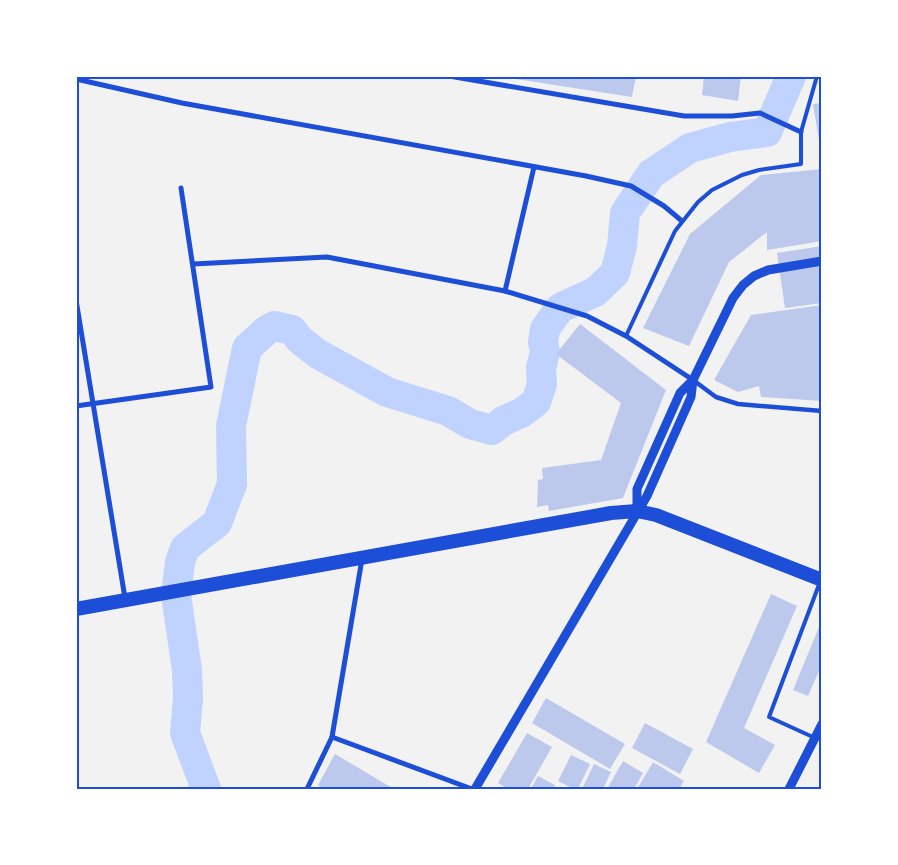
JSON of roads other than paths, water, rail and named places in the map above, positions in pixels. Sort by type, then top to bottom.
[{"type":"highway","points":[[76,609],[363,556],[610,513],[637,511],[656,514],[821,580]]},
{"type":"street","points":[[452,77],[684,116],[724,116],[760,113],[801,132]]},
{"type":"street","points":[[76,79],[182,103],[534,166],[630,186],[659,202],[682,222]]},
{"type":"street","points":[[505,291],[534,166]]},
{"type":"street","points":[[76,406],[211,387],[194,264],[181,188]]},
{"type":"street","points":[[194,264],[327,257],[505,291],[587,316],[626,336],[716,397],[738,404],[822,411]]},
{"type":"street","points":[[332,736],[473,789],[637,511],[637,489],[680,393],[693,380],[733,298],[743,285],[754,276],[768,270],[822,261]]},
{"type":"street","points":[[76,300],[125,600]]},
{"type":"street","points":[[306,789],[332,736],[363,556]]},
{"type":"street","points":[[789,789],[822,724]]},
{"type":"lane","points":[[626,336],[675,231],[698,202],[712,190],[726,182],[759,170],[801,164],[801,132],[817,76]]},
{"type":"lane","points":[[815,738],[769,717],[821,580]]},
{"type":"waterway","points":[[206,789],[185,733],[188,698],[187,670],[176,595],[180,562],[185,548],[217,523],[232,484],[231,426],[247,348],[274,326],[292,330],[300,340],[318,354],[387,392],[448,411],[470,424],[492,430],[503,421],[521,413],[536,402],[542,384],[541,368],[545,352],[543,342],[545,329],[560,308],[595,292],[615,273],[622,246],[625,213],[651,174],[690,148],[730,137],[767,132],[791,76]]}]
